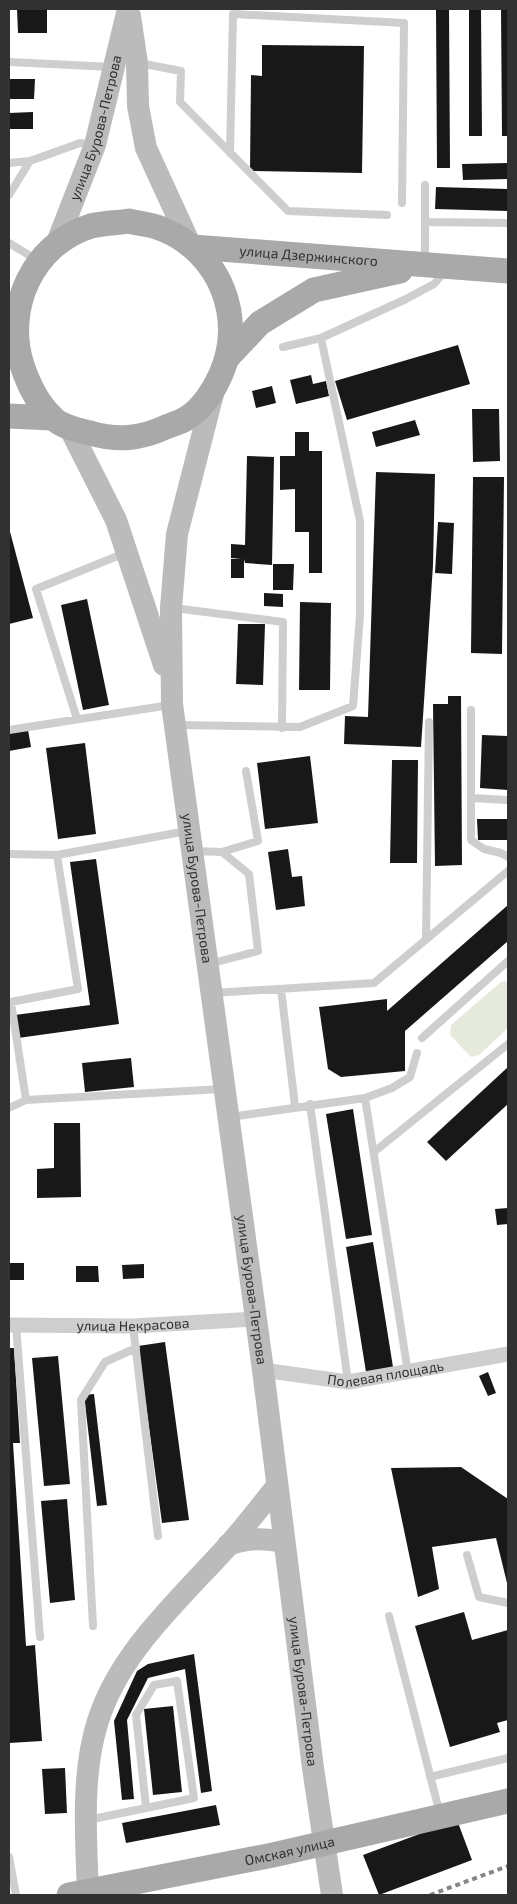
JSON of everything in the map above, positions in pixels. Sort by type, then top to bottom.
[{"type":"main road","name":"улица Бурова-Петрова","points":[[128,9],[137,63],[138,106],[146,148],[191,245]]},
{"type":"main road","name":"улица Бурова-Петрова","points":[[43,260],[95,145],[128,9]]},
{"type":"main road","points":[[9,300],[43,260],[91,226],[129,222],[161,228],[191,245],[204,257],[221,282],[232,319],[229,356],[214,390],[188,418],[144,437],[106,437],[61,423],[9,416]]},
{"type":"main road","name":"улица Дзержинского","points":[[191,245],[436,267],[508,271]]},
{"type":"main road","points":[[43,260],[17,308],[16,346],[28,382],[61,423]]},
{"type":"main road","name":"улица Дзержинского","points":[[229,356],[260,324],[314,290],[436,267]]},
{"type":"main road","name":"улица Бурова-Петрова","points":[[214,390],[177,534],[171,608],[172,705],[263,1370],[276,1486],[313,1768],[332,1895]]},
{"type":"main road","name":"улица Бурова-Петрова","points":[[61,423],[116,520],[172,705]]},
{"type":"main road","points":[[78,1893],[90,1763],[97,1722],[106,1699],[122,1669],[160,1620],[228,1546],[276,1486]]},
{"type":"main road","points":[[228,1546],[246,1539],[266,1538],[284,1542]]},
{"type":"main road","name":"Омская улица","points":[[78,1893],[273,1855],[441,1818],[508,1801]]},
{"type":"street","name":"улица Некрасова","points":[[12,1325],[133,1326],[256,1319]]},
{"type":"street","name":"Полевая площадь","points":[[263,1370],[348,1382],[508,1354]]},
{"type":"lane","points":[[230,153],[233,14],[404,23],[402,203]]},
{"type":"lane","points":[[9,62],[113,67]]},
{"type":"lane","points":[[137,63],[181,70],[180,102],[288,211],[387,215]]},
{"type":"lane","points":[[9,163],[30,161],[80,142],[95,145]]},
{"type":"lane","points":[[9,195],[30,161]]},
{"type":"lane","points":[[283,347],[321,338],[434,284],[436,267],[425,222],[425,185]]},
{"type":"lane","points":[[425,222],[508,223]]},
{"type":"lane","points":[[9,243],[43,260]]},
{"type":"lane","points":[[9,730],[172,705],[282,728],[300,727],[353,706],[360,615],[360,521],[321,338]]},
{"type":"lane","points":[[77,719],[36,589],[127,553]]},
{"type":"lane","points":[[171,608],[283,622],[282,728]]},
{"type":"lane","points":[[471,710],[471,840],[484,849],[501,852],[508,857]]},
{"type":"lane","points":[[426,939],[429,722]]},
{"type":"lane","points":[[222,852],[258,841],[246,771]]},
{"type":"lane","points":[[471,798],[508,800]]},
{"type":"lane","points":[[9,854],[57,856],[190,841],[222,852],[250,874],[258,951],[207,964]]},
{"type":"lane","points":[[26,1100],[11,1002],[78,989],[57,856]]},
{"type":"lane","points":[[211,994],[374,983],[508,871]]},
{"type":"lane","points":[[422,1038],[508,961]]},
{"type":"lane","points":[[280,989],[295,1106]]},
{"type":"lane","points":[[374,1152],[508,1044]]},
{"type":"lane","points":[[228,1117],[295,1106],[365,1098],[392,1088],[410,1077],[417,1053]]},
{"type":"lane","points":[[9,1108],[26,1100],[224,1088]]},
{"type":"lane","points":[[365,1098],[408,1373]]},
{"type":"lane","points":[[310,1104],[348,1382]]},
{"type":"lane","points":[[12,1325],[40,1637]]},
{"type":"lane","points":[[133,1326],[158,1536]]},
{"type":"lane","points":[[93,1626],[81,1400],[105,1362],[136,1348]]},
{"type":"lane","points":[[467,1555],[479,1597],[508,1603]]},
{"type":"lane","points":[[389,1616],[441,1818]]},
{"type":"lane","points":[[86,1821],[194,1798],[177,1681],[154,1685],[136,1715],[146,1807]]},
{"type":"lane","points":[[430,1777],[508,1758]]},
{"type":"lane","points":[[9,1857],[16,1895]]},
{"type":"shaded area","points":[[501,982],[508,982],[508,1028],[479,1055],[471,1057],[450,1035],[451,1025]]},
{"type":"building","points":[[17,9],[47,9],[47,33],[18,33]]},
{"type":"building","points":[[436,9],[449,9],[450,168],[437,168]]},
{"type":"building","points":[[469,9],[481,9],[482,136],[469,136]]},
{"type":"building","points":[[501,9],[508,9],[508,136],[502,136]]},
{"type":"building","points":[[262,45],[364,46],[362,173],[250,171],[251,75],[262,76]]},
{"type":"building","points":[[9,79],[35,79],[34,99],[9,99]]},
{"type":"building","points":[[33,112],[33,129],[9,129],[9,113]]},
{"type":"building","points":[[508,163],[508,179],[463,180],[462,164]]},
{"type":"building","points":[[436,187],[508,189],[508,211],[435,209]]},
{"type":"building","points":[[458,345],[470,384],[347,420],[335,381]]},
{"type":"building","points":[[311,375],[313,384],[326,381],[329,396],[296,404],[290,380]]},
{"type":"building","points":[[272,386],[276,403],[256,408],[252,391]]},
{"type":"building","points":[[472,409],[499,409],[500,461],[473,462]]},
{"type":"building","points":[[415,420],[420,435],[376,447],[372,432]]},
{"type":"building","points":[[295,432],[309,432],[309,451],[322,451],[322,573],[309,573],[309,532],[295,532],[295,489],[280,490],[280,456],[295,456]]},
{"type":"building","points":[[247,456],[274,457],[272,565],[245,563],[244,559],[244,578],[231,578],[231,559],[241,559],[231,558],[231,544],[245,545]]},
{"type":"building","points":[[376,472],[435,474],[433,565],[421,747],[344,744],[345,716],[368,717]]},
{"type":"building","points":[[473,477],[504,477],[502,654],[471,653]]},
{"type":"building","points":[[438,522],[454,523],[452,574],[435,573]]},
{"type":"building","points":[[9,528],[33,618],[9,624]]},
{"type":"building","points":[[273,564],[294,564],[293,590],[273,590]]},
{"type":"building","points":[[264,593],[283,594],[283,607],[264,606]]},
{"type":"building","points":[[87,599],[109,705],[83,710],[61,605]]},
{"type":"building","points":[[300,602],[331,603],[330,690],[299,690]]},
{"type":"building","points":[[238,624],[265,624],[263,685],[236,684]]},
{"type":"building","points":[[448,696],[461,696],[462,865],[435,866],[433,704],[448,704]]},
{"type":"building","points":[[28,730],[31,747],[9,751],[9,733]]},
{"type":"building","points":[[482,735],[508,736],[508,790],[480,788]]},
{"type":"building","points":[[85,743],[96,834],[58,839],[46,748]]},
{"type":"building","points":[[310,756],[318,823],[265,829],[257,763]]},
{"type":"building","points":[[392,760],[418,760],[417,863],[390,863]]},
{"type":"building","points":[[477,819],[508,819],[508,840],[478,840]]},
{"type":"building","points":[[288,849],[292,877],[302,876],[305,906],[276,910],[268,852]]},
{"type":"building","points":[[96,859],[119,1024],[18,1038],[15,1015],[90,1005],[70,862]]},
{"type":"building","points":[[508,905],[508,941],[405,1031],[405,1071],[341,1077],[328,1069],[319,1007],[387,999],[387,1011]]},
{"type":"building","points":[[131,1058],[134,1087],[85,1092],[82,1063]]},
{"type":"building","points":[[508,1067],[508,1104],[446,1161],[427,1142]]},
{"type":"building","points":[[353,1109],[372,1235],[346,1239],[326,1114]]},
{"type":"building","points":[[54,1123],[80,1123],[81,1197],[37,1198],[37,1169],[54,1168]]},
{"type":"building","points":[[508,1208],[508,1224],[497,1225],[495,1209]]},
{"type":"building","points":[[373,1242],[393,1367],[366,1372],[346,1247]]},
{"type":"building","points":[[9,1263],[24,1263],[24,1280],[9,1280]]},
{"type":"building","points":[[144,1264],[144,1278],[123,1279],[122,1265]]},
{"type":"building","points":[[76,1266],[98,1266],[99,1282],[76,1282]]},
{"type":"building","points":[[165,1342],[189,1520],[162,1523],[138,1346]]},
{"type":"building","points":[[9,1348],[14,1348],[20,1443],[13,1443],[26,1646],[35,1645],[42,1741],[9,1743]]},
{"type":"building","points":[[58,1356],[70,1484],[44,1486],[32,1358]]},
{"type":"building","points":[[488,1372],[496,1393],[488,1396],[479,1376]]},
{"type":"building","points":[[94,1394],[107,1505],[97,1506],[84,1395]]},
{"type":"building","points":[[461,1467],[508,1499],[508,1587],[496,1538],[432,1547],[439,1589],[418,1597],[391,1468]]},
{"type":"building","points":[[67,1499],[75,1600],[50,1603],[41,1501]]},
{"type":"building","points":[[464,1612],[472,1640],[508,1630],[508,1720],[497,1723],[500,1732],[450,1747],[415,1626]]},
{"type":"building","points":[[194,1654],[212,1791],[201,1793],[185,1669],[148,1678],[127,1720],[134,1799],[122,1800],[114,1721],[137,1671],[148,1664]]},
{"type":"building","points":[[173,1706],[182,1792],[153,1795],[144,1709]]},
{"type":"building","points":[[65,1768],[67,1813],[45,1814],[42,1769]]},
{"type":"building","points":[[216,1805],[220,1825],[126,1843],[122,1823]]},
{"type":"building","points":[[457,1820],[472,1860],[379,1895],[363,1855]]},
{"type":"railway","points":[[430,1895],[508,1866]]}]
